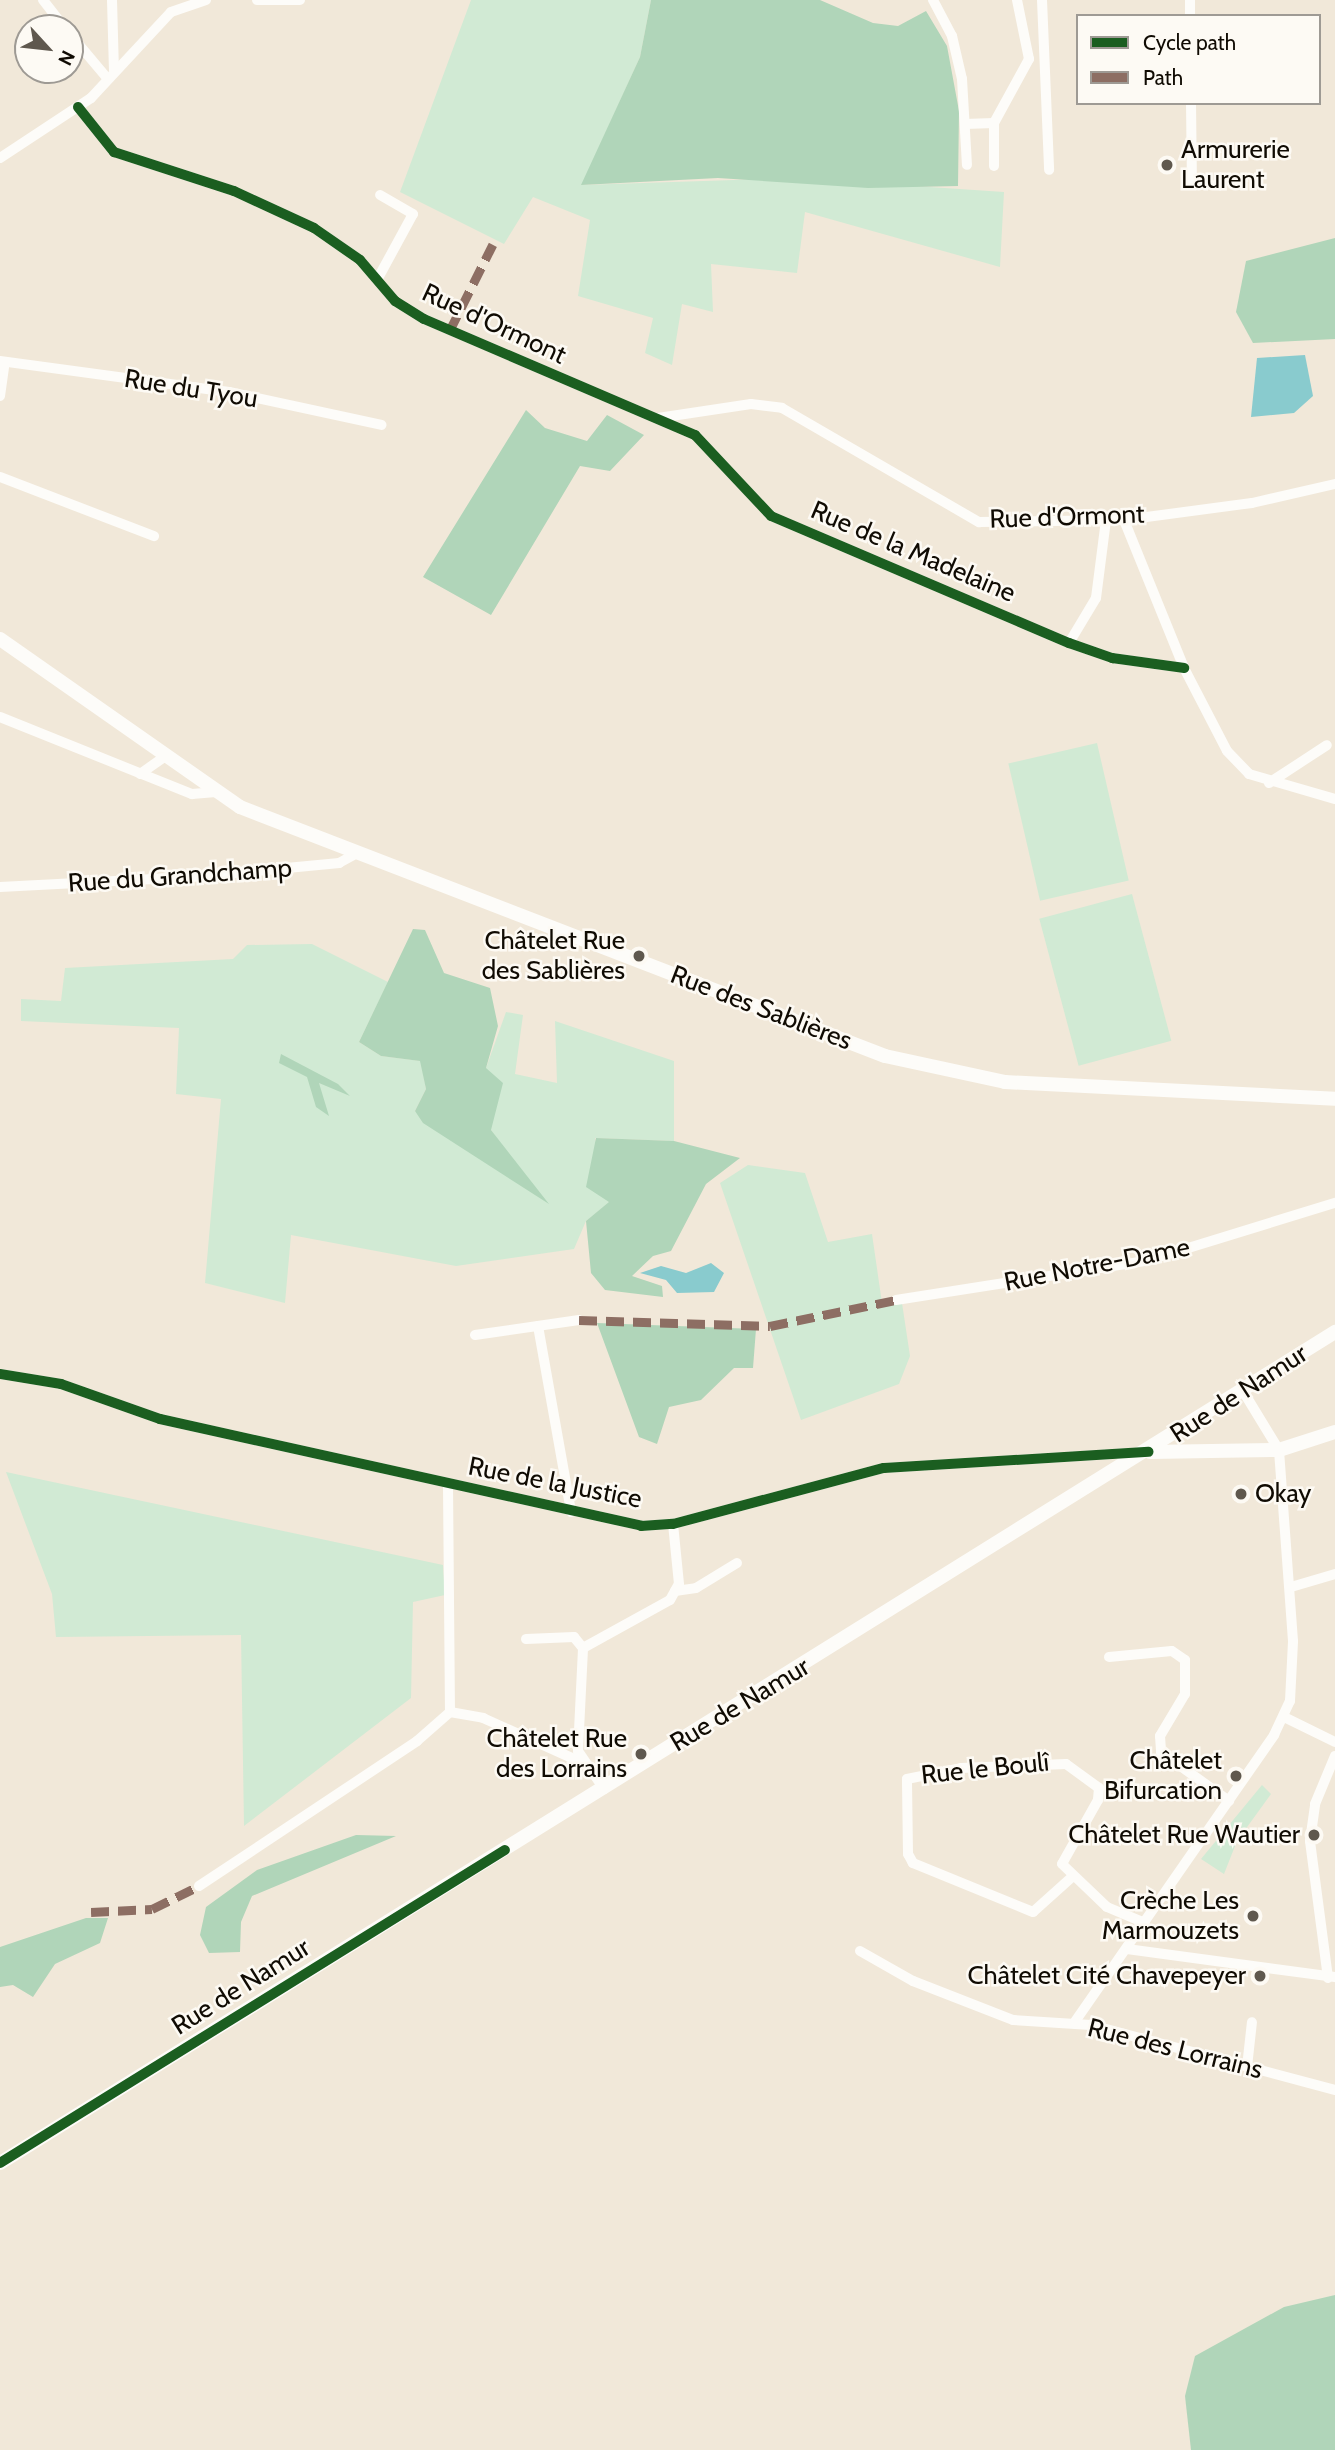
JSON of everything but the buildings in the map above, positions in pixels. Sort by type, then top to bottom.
[{"type":"main road","name":"Rue des Sablières","points":[[0,639],[177,768],[216,792],[356,853],[931,1070],[1005,1082],[1335,1099]]},
{"type":"main road","name":"Rue de Namur","points":[[0,2164],[1149,1451],[1335,1332]]},
{"type":"main road","points":[[1149,1451],[1279,1450],[1335,1432]]},
{"type":"street","points":[[43,0],[54,14]]},
{"type":"street","points":[[110,75],[112,0]]},
{"type":"street","points":[[0,158],[78,107],[170,12],[206,0]]},
{"type":"street","points":[[257,0],[300,0]]},
{"type":"street","points":[[933,0],[952,36],[965,124],[967,165]]},
{"type":"street","points":[[994,166],[994,123],[1029,59],[1017,0]]},
{"type":"street","points":[[1042,0],[1049,170]]},
{"type":"street","points":[[84,48],[110,75]]},
{"type":"street","points":[[1191,105],[1192,182]]},
{"type":"street","name":"Rue d'Ormont","points":[[78,107],[114,152],[234,191],[314,228],[377,280],[395,301],[441,328],[657,419],[751,404],[782,408],[979,522],[1124,520],[1252,503],[1335,484]]},
{"type":"street","points":[[965,124],[994,123]]},
{"type":"street","points":[[377,280],[413,214],[380,195]]},
{"type":"street","points":[[0,396],[2,361]]},
{"type":"street","name":"Rue du Tyou","points":[[2,361],[229,392],[381,425]]},
{"type":"street","name":"Rue de la Madelaine","points":[[657,419],[695,435],[720,456],[771,516],[1112,658],[1184,668]]},
{"type":"street","points":[[0,477],[154,536]]},
{"type":"street","points":[[1069,642],[1096,598],[1106,520]]},
{"type":"street","points":[[1124,520],[1184,668],[1227,751],[1249,774],[1269,783],[1335,799]]},
{"type":"street","name":"Rue des Sablières","points":[[0,718],[192,794],[216,792]]},
{"type":"street","points":[[1269,783],[1327,745]]},
{"type":"street","points":[[140,774],[163,758]]},
{"type":"street","points":[[164,783],[177,768]]},
{"type":"street","name":"Rue du Grandchamp","points":[[0,887],[205,876],[339,863],[356,853]]},
{"type":"street","name":"Rue Notre-Dame","points":[[895,1300],[1146,1261],[1335,1203]]},
{"type":"street","points":[[475,1335],[579,1320]]},
{"type":"street","points":[[538,1326],[571,1512]]},
{"type":"street","name":"Rue de la Justice","points":[[0,1374],[61,1384],[160,1419],[641,1526],[673,1524],[884,1468],[1149,1451]]},
{"type":"street","points":[[1074,2023],[1229,1801],[1284,1717],[1294,1674],[1291,1587],[1279,1450],[1243,1391]]},
{"type":"street","points":[[448,1485],[450,1712]]},
{"type":"street","points":[[673,1524],[675,1591]]},
{"type":"street","points":[[583,1648],[675,1591],[696,1588],[737,1563]]},
{"type":"street","points":[[1291,1587],[1335,1574]]},
{"type":"street","points":[[526,1639],[574,1637],[583,1648],[581,1762]]},
{"type":"street","points":[[1109,1657],[1172,1651],[1185,1660],[1185,1694],[1160,1736],[1161,1752],[1229,1801]]},
{"type":"street","points":[[450,1712],[483,1718],[581,1762],[604,1789]]},
{"type":"street","points":[[199,1886],[416,1741],[450,1712]]},
{"type":"street","points":[[1284,1717],[1335,1742]]},
{"type":"street","points":[[1127,1949],[1331,1977],[1310,1841],[1335,1756]]},
{"type":"street","name":"Rue le Boulî","points":[[1066,1764],[1099,1788],[1098,1800],[1064,1852],[1062,1864],[1072,1877],[1033,1912],[913,1863],[908,1854],[907,1779],[974,1767],[1066,1764]]},
{"type":"street","points":[[1072,1877],[1107,1907],[1144,1923]]},
{"type":"street","name":"Rue des Lorrains","points":[[860,1951],[919,1984],[1013,2020],[1074,2023],[1335,2090]]},
{"type":"street","points":[[1247,2067],[1252,2022]]},
{"type":"green space","points":[[471,0],[651,0],[640,57],[582,185],[795,178],[1004,192],[1000,267],[805,212],[797,273],[711,264],[713,312],[682,304],[672,365],[645,353],[653,318],[578,296],[590,220],[533,197],[504,244],[400,192]]},
{"type":"green space","points":[[651,0],[820,0],[873,23],[898,26],[926,11],[947,46],[959,111],[958,186],[868,188],[718,178],[581,185],[640,57]]},
{"type":"green space","points":[[1335,238],[1335,339],[1253,343],[1236,312],[1246,261]]},
{"type":"green space","points":[[526,410],[545,428],[587,441],[607,415],[644,435],[610,471],[580,466],[491,615],[423,577]]},
{"type":"green space","points":[[1097,743],[1129,880],[1040,901],[1008,763]]},
{"type":"green space","points":[[1132,894],[1171,1041],[1079,1066],[1039,919]]},
{"type":"green space","points":[[413,929],[425,930],[444,973],[490,988],[498,1026],[486,1068],[503,1083],[491,1130],[549,1204],[423,1123],[415,1111],[426,1089],[420,1061],[381,1056],[359,1042]]},
{"type":"green space","points":[[312,944],[388,982],[359,1042],[381,1056],[421,1061],[426,1089],[415,1111],[509,1157],[491,1130],[486,1068],[506,1012],[523,1015],[515,1074],[557,1083],[555,1021],[674,1061],[674,1141],[595,1138],[610,1202],[586,1221],[574,1249],[456,1266],[291,1235],[285,1303],[205,1283],[221,1099],[176,1094],[179,1028],[21,1021],[21,999],[61,1001],[65,968],[233,959],[247,945]]},
{"type":"green space","points":[[281,1054],[338,1084],[350,1096],[319,1083],[329,1116],[316,1107],[307,1077],[279,1063]]},
{"type":"green space","points":[[596,1138],[674,1141],[740,1158],[706,1184],[671,1251],[653,1256],[632,1276],[662,1286],[663,1297],[605,1290],[591,1273],[586,1221],[609,1202],[586,1187]]},
{"type":"green space","points":[[748,1165],[805,1173],[828,1242],[872,1234],[882,1303],[902,1303],[910,1356],[899,1384],[801,1420],[720,1183]]},
{"type":"green space","points":[[597,1323],[756,1329],[753,1368],[734,1368],[701,1400],[669,1407],[657,1444],[639,1437]]},
{"type":"green space","points":[[6,1472],[443,1565],[445,1595],[413,1602],[411,1698],[244,1826],[241,1635],[56,1637],[52,1594]]},
{"type":"green space","points":[[1262,1785],[1271,1794],[1237,1841],[1224,1874],[1201,1859]]},
{"type":"green space","points":[[356,1835],[396,1836],[252,1896],[241,1922],[240,1952],[209,1953],[200,1935],[206,1907],[257,1870]]},
{"type":"green space","points":[[86,1918],[108,1918],[100,1943],[55,1964],[33,1997],[13,1985],[0,1987],[0,1947]]},
{"type":"green space","points":[[1335,2295],[1335,2450],[1191,2450],[1185,2396],[1195,2356],[1284,2307]]},
{"type":"water","points":[[1305,355],[1313,396],[1294,413],[1251,417],[1257,358]]},
{"type":"water","points":[[711,1263],[724,1273],[714,1292],[677,1293],[666,1280],[640,1273],[661,1266],[686,1273]]},
{"type":"marked path","points":[[449,332],[493,244]]},
{"type":"marked path","points":[[579,1320],[770,1326],[896,1300]]},
{"type":"marked path","points":[[91,1912],[152,1909],[199,1886]]},
{"type":"cycle path","points":[[78,107],[114,152],[234,191],[314,228],[360,260],[395,301],[424,319],[695,435],[771,516],[1069,643],[1112,658],[1184,668]]},
{"type":"cycle path","points":[[0,1374],[61,1384],[160,1419],[641,1526],[673,1524],[884,1468],[1149,1452]]},
{"type":"cycle path","points":[[0,2163],[505,1850]]},
{"type":"place","name":"Armurerie Laurent","points":[[1167,165]]},
{"type":"place","name":"Châtelet Rue des Sablières","points":[[639,956]]},
{"type":"place","name":"Okay","points":[[1241,1494]]},
{"type":"place","name":"Châtelet Rue des Lorrains","points":[[641,1754]]},
{"type":"place","name":"Châtelet Bifurcation","points":[[1236,1776]]},
{"type":"place","name":"Châtelet Rue Wautier","points":[[1314,1835]]},
{"type":"place","name":"Crèche Les Marmouzets","points":[[1253,1916]]},
{"type":"place","name":"Châtelet Cité Chavepeyer","points":[[1260,1976]]}]
